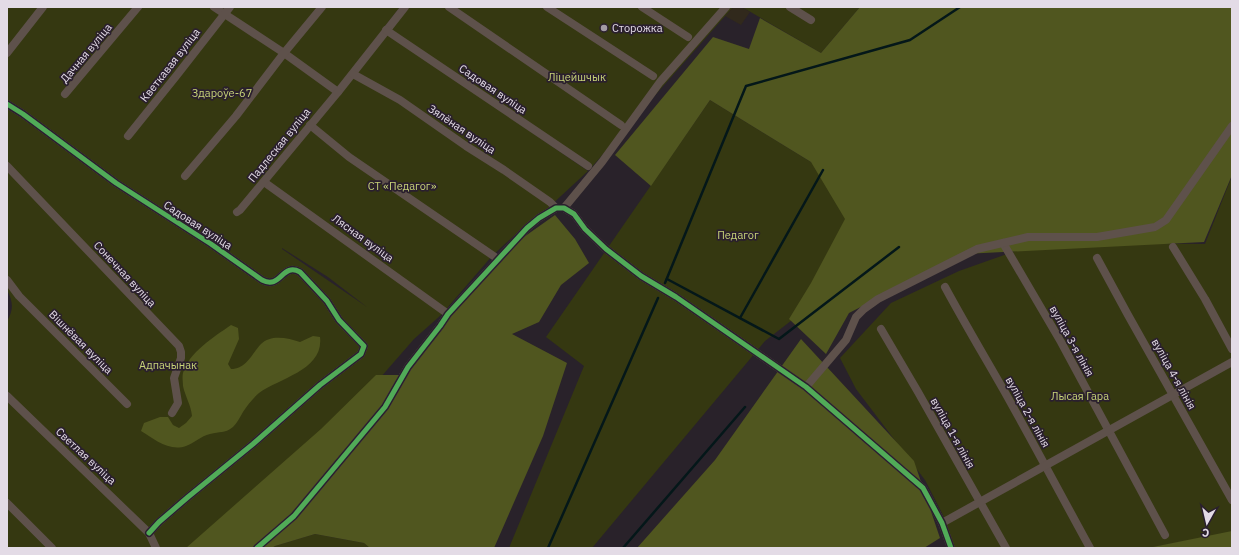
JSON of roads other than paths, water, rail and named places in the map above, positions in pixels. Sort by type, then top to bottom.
[{"type":"street","points":[[7,53],[43,7]]},
{"type":"street","name":"Дачная вуліца","points":[[66,94],[138,7]]},
{"type":"street","points":[[214,7],[284,53],[338,92]]},
{"type":"street","name":"Кветкавая вуліца","points":[[128,136],[230,7]]},
{"type":"street","points":[[185,176],[236,116],[284,53],[322,7]]},
{"type":"street","name":"Падлеская вуліца","points":[[237,212],[264,182],[353,74],[405,7]]},
{"type":"street","points":[[449,7],[622,125]]},
{"type":"street","points":[[547,7],[653,76]]},
{"type":"street","points":[[642,7],[688,37]]},
{"type":"street","points":[[257,548],[294,516],[385,407],[408,367],[448,314],[527,228],[539,218],[560,208],[602,162],[660,82],[726,7]]},
{"type":"street","points":[[790,7],[811,20]]},
{"type":"street","name":"Садовая вуліца","points":[[386,30],[588,166]]},
{"type":"street","name":"Зялёная вуліца","points":[[353,74],[400,100],[550,202],[574,214],[585,229],[606,249],[641,276],[676,297],[806,387],[923,488],[942,523],[951,548]]},
{"type":"street","name":"Садовая вуліца","points":[[7,104],[23,114],[116,184],[211,244],[267,282],[274,282],[290,270],[296,269],[327,301],[339,320],[364,346],[361,354],[320,385],[253,444],[176,507],[149,533]]},
{"type":"street","points":[[310,126],[349,157],[498,259]]},
{"type":"street","points":[[806,387],[846,340],[856,317],[864,309],[878,299],[977,249],[1028,237],[1097,237],[1155,227],[1166,220],[1232,126]]},
{"type":"street","name":"Сонечная вуліца","points":[[7,166],[179,346],[181,358],[174,378],[178,403],[172,413]]},
{"type":"street","name":"Лясная вуліца","points":[[264,182],[448,314]]},
{"type":"street","name":"вуліца 3-я лінія","points":[[1003,243],[1061,342],[1164,535]]},
{"type":"street","points":[[1172,247],[1205,299],[1232,348]]},
{"type":"street","name":"вуліца 4-я лінія","points":[[1097,258],[1232,500]]},
{"type":"street","name":"Вішнёвая вуліца","points":[[7,280],[18,296],[127,404]]},
{"type":"street","name":"вуліца 2-я лінія","points":[[945,287],[1090,548]]},
{"type":"street","name":"вуліца 1-я лінія","points":[[881,329],[1006,548]]},
{"type":"street","points":[[942,523],[979,501],[1232,362]]},
{"type":"street","name":"Светлая вуліца","points":[[7,396],[149,533]]},
{"type":"street","points":[[7,503],[52,548]]},
{"type":"street","points":[[149,533],[156,548]]},
{"type":"waterway","points":[[665,283],[746,86],[910,40],[960,7]]},
{"type":"waterway","points":[[740,318],[823,170]]},
{"type":"waterway","points":[[667,279],[779,339],[899,247]]},
{"type":"waterway","points":[[548,548],[658,298]]},
{"type":"waterway","points":[[623,548],[745,407]]},
{"type":"place","name":"Сторожка","points":[[604,28]]},
{"type":"park label","name":"Ліцейшчык","points":[[577,77]]},
{"type":"park label","name":"Здароўе-67","points":[[222,93]]},
{"type":"park label","name":"СТ «Педагог»","points":[[402,186]]},
{"type":"park label","name":"Педагог","points":[[738,235]]},
{"type":"park label","name":"Адпачынак","points":[[168,365]]},
{"type":"park label","name":"Лысая Гара","points":[[1080,396]]}]
